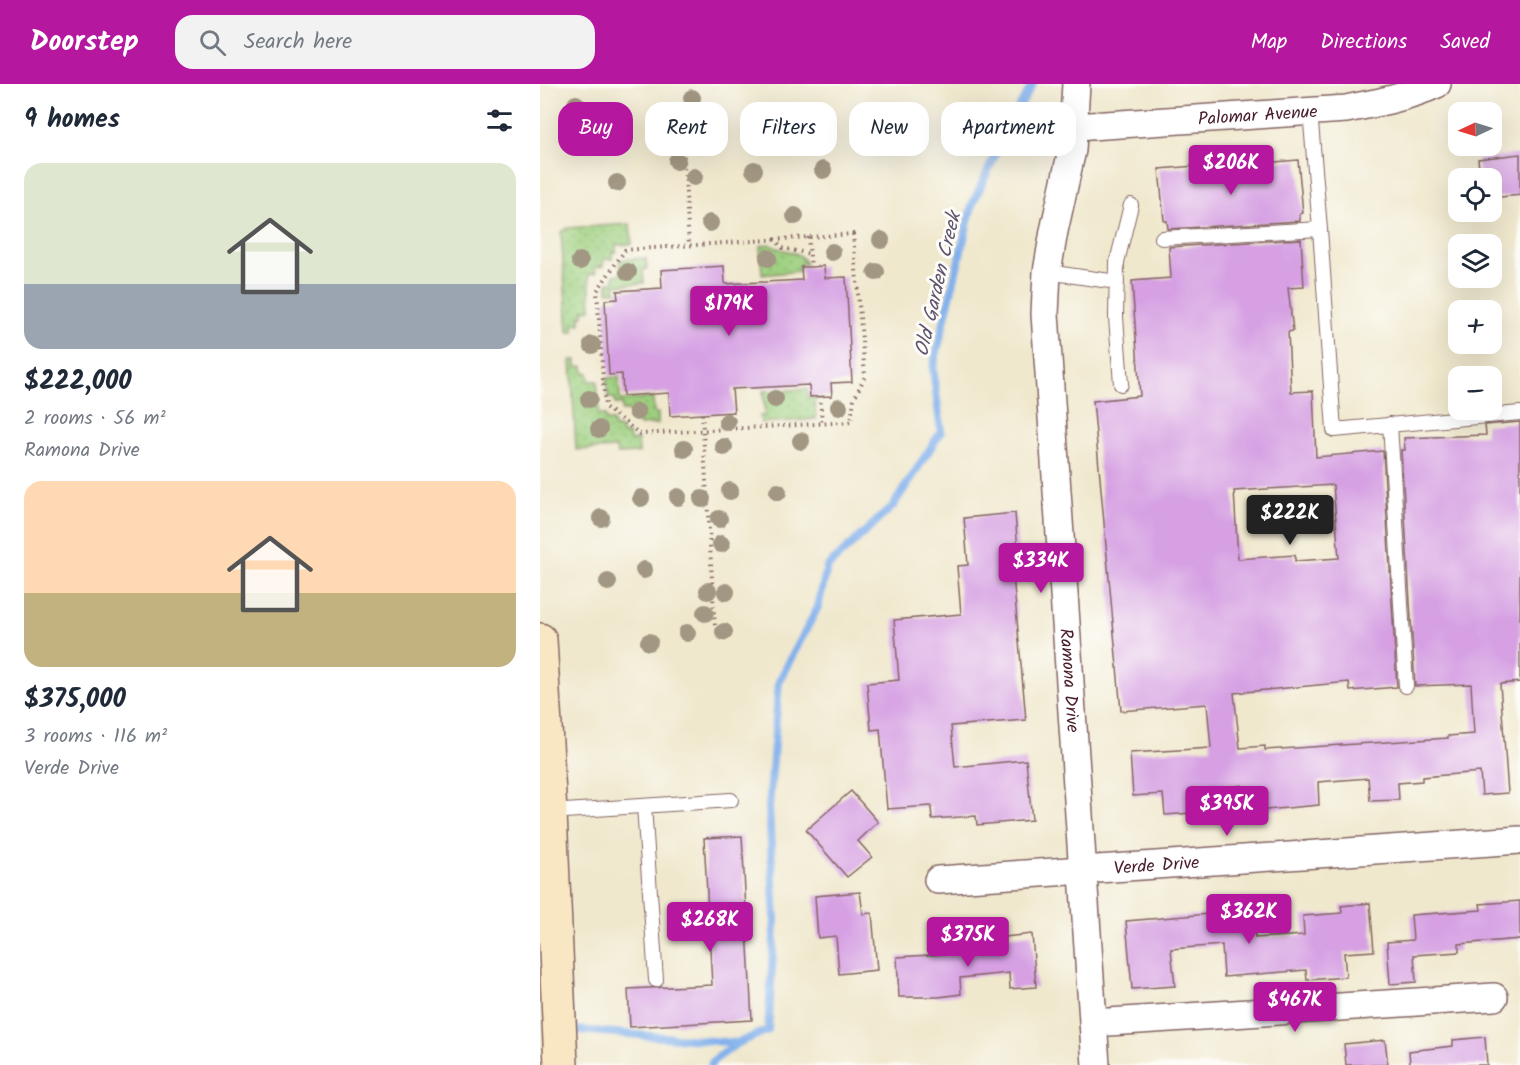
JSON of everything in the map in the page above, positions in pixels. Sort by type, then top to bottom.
[{"type":"street","name":"Ramona Drive","points":[[1076,84],[1076,102]]},
{"type":"street","name":"Palomar Avenue","points":[[1076,127],[1346,109],[1422,91],[1437,84]]},
{"type":"street","name":"Ramona Drive","points":[[1071,156],[1047,272],[1045,314],[1096,1065]]},
{"type":"street","points":[[540,640],[561,1065]]},
{"type":"street","name":"Verde Drive","points":[[938,880],[1520,840]]},
{"type":"street","points":[[1093,1023],[1494,997]]},
{"type":"lane","points":[[1310,111],[1334,430],[1520,413]]},
{"type":"lane","points":[[1121,384],[1116,316],[1117,262],[1131,205]]},
{"type":"lane","points":[[1162,238],[1320,229]]},
{"type":"lane","points":[[1047,272],[1117,282]]},
{"type":"lane","points":[[1390,424],[1406,686]]},
{"type":"lane","points":[[550,812],[731,801]]},
{"type":"lane","points":[[644,806],[656,980]]},
{"type":"path","points":[[684,156],[689,245]]},
{"type":"path","points":[[853,234],[865,376],[854,399],[851,422],[640,434],[605,407],[597,291],[625,250],[774,239],[853,234]]},
{"type":"path","points":[[808,237],[811,267]]},
{"type":"path","points":[[774,239],[783,248],[810,254]]},
{"type":"path","points":[[820,396],[822,424]]},
{"type":"path","points":[[702,414],[715,629]]},
{"type":"green space","points":[[630,224],[632,244],[616,245],[616,252],[612,252],[612,259],[604,259],[603,266],[595,267],[596,273],[589,274],[591,309],[583,310],[580,324],[573,324],[574,332],[568,332],[561,232],[567,228]]},
{"type":"green space","points":[[769,244],[799,255],[806,264],[799,265],[799,271],[762,275],[760,246]]},
{"type":"green space","points":[[646,258],[647,269],[643,270],[644,283],[615,285],[616,291],[608,292],[608,282],[614,282],[614,275],[621,274],[620,260]]},
{"type":"green space","points":[[571,360],[576,360],[576,367],[583,366],[584,373],[588,373],[589,381],[597,381],[599,415],[605,415],[606,421],[613,421],[614,428],[621,428],[622,434],[629,434],[630,441],[638,440],[639,453],[617,454],[616,448],[576,450]]},
{"type":"green space","points":[[619,377],[620,400],[653,398],[654,413],[658,413],[658,424],[638,425],[638,418],[630,418],[629,411],[622,411],[622,404],[615,404],[614,398],[608,398],[606,378]]},
{"type":"green space","points":[[807,389],[808,398],[815,398],[816,419],[761,423],[760,416],[765,415],[763,391]]},
{"type":"water","points":[[1267,501],[1268,506],[1304,503],[1305,527],[1261,530],[1259,502]]},
{"type":"building","points":[[1520,154],[1520,195],[1502,197],[1502,168],[1479,168],[1478,159]]},
{"type":"building","points":[[1298,160],[1303,213],[1300,214],[1300,221],[1168,229],[1167,221],[1164,221],[1159,169],[1208,165],[1209,176],[1251,172],[1250,164]]},
{"type":"building","points":[[1301,239],[1304,287],[1288,288],[1293,331],[1288,332],[1291,392],[1313,391],[1316,457],[1383,451],[1397,687],[1350,691],[1349,682],[1234,693],[1240,748],[1265,746],[1265,750],[1448,738],[1448,736],[1474,734],[1471,684],[1415,686],[1401,450],[1405,450],[1404,438],[1486,435],[1485,425],[1520,422],[1520,682],[1500,684],[1508,793],[1482,795],[1480,772],[1422,777],[1422,781],[1398,783],[1399,800],[1370,801],[1368,778],[1318,782],[1319,805],[1245,812],[1242,785],[1192,791],[1193,813],[1165,815],[1163,794],[1133,796],[1130,753],[1211,748],[1207,704],[1121,711],[1093,401],[1140,396],[1132,281],[1171,278],[1169,247]],"holes":[[[1333,485],[1339,558],[1295,561],[1295,555],[1238,559],[1234,491]]]},
{"type":"building","points":[[724,266],[725,284],[802,280],[801,267],[824,266],[825,278],[846,277],[852,382],[831,383],[832,396],[810,397],[809,385],[732,389],[734,412],[670,416],[669,393],[623,396],[622,374],[609,375],[605,300],[618,299],[617,291],[662,288],[661,270]]},
{"type":"building","points":[[1015,513],[1019,563],[1012,564],[1026,720],[951,726],[955,767],[1026,760],[1032,820],[977,825],[976,816],[932,819],[931,806],[887,809],[880,729],[871,730],[867,683],[899,680],[894,620],[961,614],[957,566],[968,565],[964,518]]},
{"type":"building","points":[[851,791],[878,822],[858,841],[872,857],[847,877],[806,830]]},
{"type":"building","points":[[742,836],[752,1020],[630,1027],[628,989],[712,985],[704,838]]},
{"type":"building","points":[[860,892],[863,914],[872,913],[877,970],[839,974],[836,936],[818,938],[815,896]]},
{"type":"building","points":[[1520,901],[1520,939],[1459,944],[1459,952],[1414,955],[1416,982],[1390,984],[1387,942],[1413,940],[1411,915],[1481,910],[1480,904]]},
{"type":"building","points":[[1370,903],[1374,951],[1344,953],[1346,977],[1307,980],[1306,970],[1224,977],[1222,945],[1171,949],[1175,986],[1132,989],[1126,921],[1209,914],[1210,918],[1253,915],[1255,938],[1304,935],[1303,916],[1342,913],[1341,906]]},
{"type":"building","points":[[1032,934],[1036,987],[1010,989],[1009,973],[960,978],[961,994],[939,997],[899,997],[897,957],[978,952],[977,940]]},
{"type":"building","points":[[1485,1037],[1487,1065],[1410,1065],[1409,1051],[1453,1046],[1453,1040]]},
{"type":"building","points":[[1385,1040],[1388,1065],[1346,1065],[1344,1044]]},
{"type":"waterway","name":"Old Garden Creek","points":[[711,1065],[713,1061],[738,1043],[768,1030],[775,919],[769,808],[779,681],[818,607],[827,567],[893,506],[941,432],[933,368],[972,205],[1011,121],[1033,84]]},
{"type":"waterway","points":[[566,1029],[738,1043]]}]
